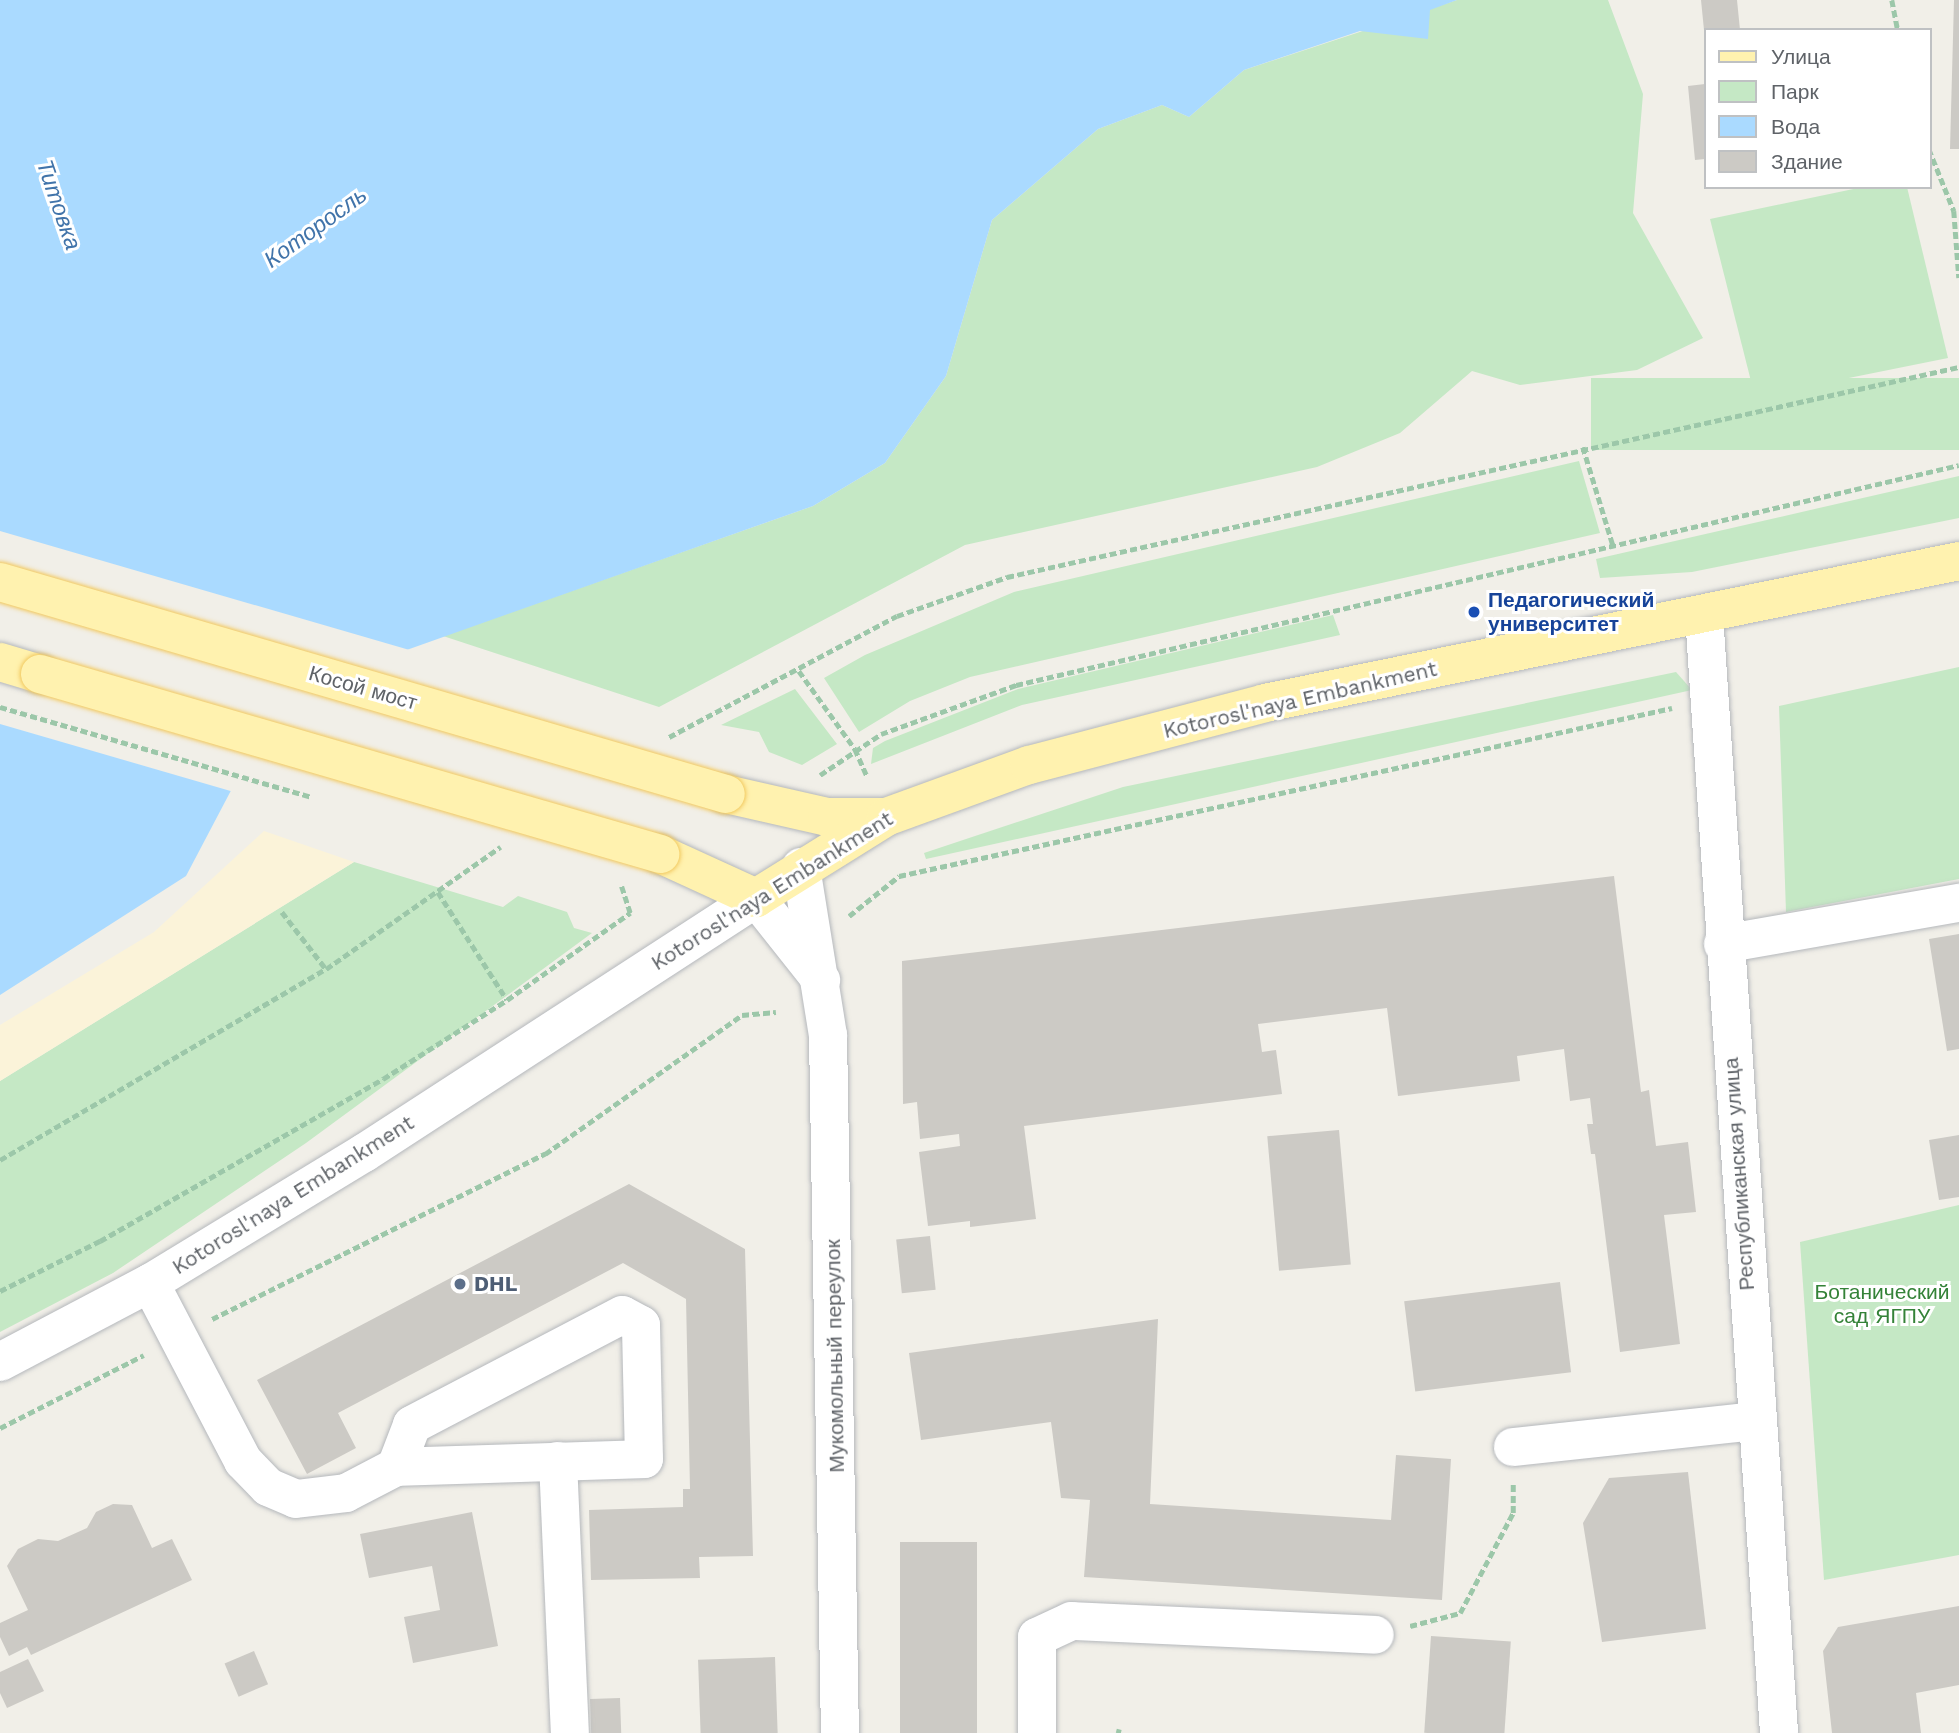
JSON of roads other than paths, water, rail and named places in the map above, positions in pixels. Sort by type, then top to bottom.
[{"type":"main road","name":"Kotorosl'naya Embankment","points":[[756,898],[886,817],[1029,765],[1265,703],[1959,561]]},
{"type":"main road","name":"Косой мост","points":[[0,582],[773,807],[827,817],[886,817]]},
{"type":"main road","points":[[0,662],[660,854],[756,898]]},
{"type":"main road","points":[[773,807],[802,867]]},
{"type":"street","name":"Республиканская улица","points":[[1704,615],[1723,944],[1779,1733]]},
{"type":"street","name":"Мукомольный переулок","points":[[802,867],[828,1035],[840,1733]]},
{"type":"street","points":[[756,898],[821,980]]},
{"type":"street","name":"Kotorosl'naya Embankment","points":[[0,1362],[150,1283],[364,1153],[756,898]]},
{"type":"street","points":[[1723,944],[1959,903]]},
{"type":"street","points":[[150,1283],[226,1433],[243,1461],[268,1487],[296,1499],[330,1498],[396,1467],[644,1459],[641,1325],[622,1315],[412,1425],[396,1467]]},
{"type":"street","points":[[1513,1447],[1757,1420]]},
{"type":"street","points":[[558,1461],[570,1733]]},
{"type":"street","points":[[1037,1733],[1037,1637],[1072,1621],[1375,1635]]},
{"type":"water","points":[[0,0],[1457,0],[1430,10],[1428,39],[1360,31],[1244,70],[1189,117],[1162,105],[1098,129],[992,220],[946,376],[885,463],[813,506],[401,652],[256,743],[186,876],[0,995]]},
{"type":"place","name":"Педагогический университет","points":[[1474,612]]},
{"type":"place","name":"DHL","points":[[460,1284]]},
{"type":"water label","name":"Титовка","points":[[58,205]]},
{"type":"water label","name":"Которосль","points":[[316,228]]},
{"type":"park label","name":"Ботанический сад ЯГПУ","points":[[1882,1304]]}]
